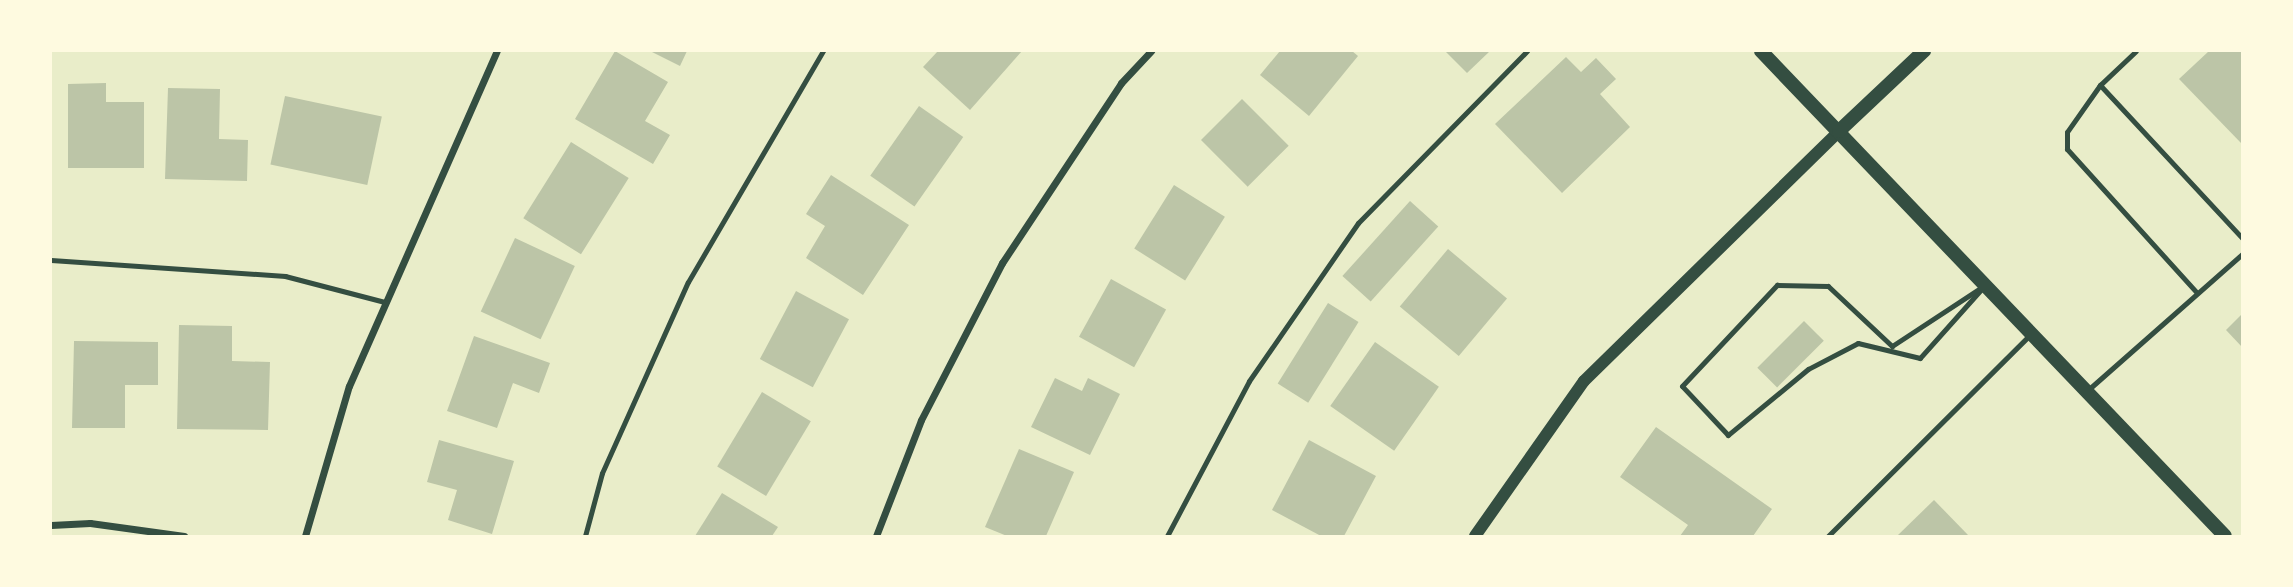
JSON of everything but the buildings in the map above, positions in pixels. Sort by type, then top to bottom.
[{"type":"main road","points":[[1761,51],[2220,534]]},
{"type":"main road","points":[[1839,131],[1924,51]]},
{"type":"street","points":[[305,536],[349,386],[497,51]]},
{"type":"street","points":[[876,536],[921,420],[1002,263],[1121,83],[1151,51]]},
{"type":"street","points":[[1475,536],[1584,381],[1839,131]]},
{"type":"street","points":[[51,525],[90,523],[184,536]]},
{"type":"lane","points":[[585,536],[602,473],[688,282],[823,51]]},
{"type":"lane","points":[[1167,536],[1249,381],[1358,223],[1527,51]]},
{"type":"lane","points":[[2136,51],[2100,85],[2067,132],[2067,149],[2197,293]]},
{"type":"lane","points":[[2100,85],[2242,239]]},
{"type":"lane","points":[[2086,391],[2242,254]]},
{"type":"lane","points":[[51,260],[285,276],[385,302]]},
{"type":"lane","points":[[1777,285],[1828,286],[1892,346],[1985,285],[1920,358],[1858,343],[1808,369],[1728,435],[1682,386],[1777,285]]},
{"type":"lane","points":[[1828,536],[2032,334]]}]
